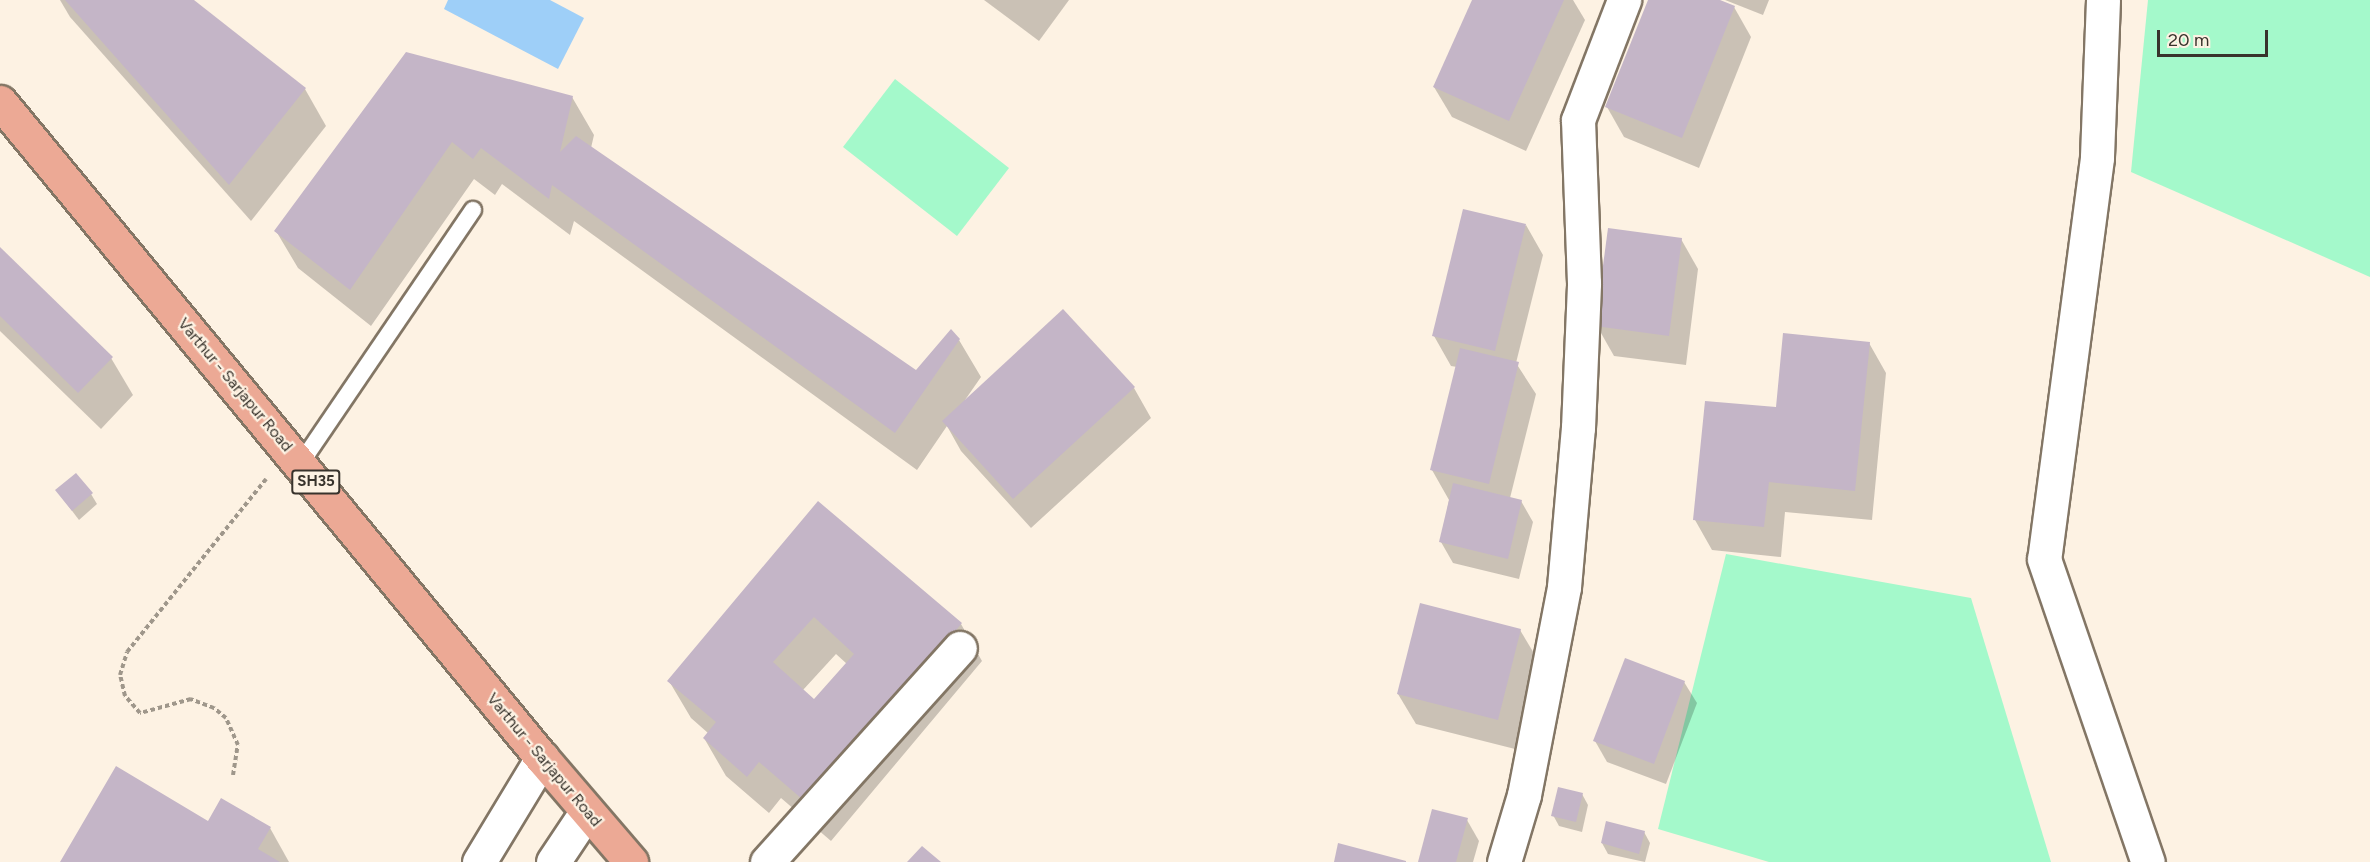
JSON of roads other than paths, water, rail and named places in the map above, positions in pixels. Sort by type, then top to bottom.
[{"type":"main road","name":"Varthur - Sarjapur Road","points":[[0,102],[542,758],[631,862]]},
{"type":"street","points":[[1504,862],[1524,795],[1564,587],[1578,428],[1584,283],[1578,120],[1624,0]]},
{"type":"street","points":[[2103,0],[2097,158],[2044,559],[2148,862]]},
{"type":"street","points":[[767,862],[960,648]]},
{"type":"street","points":[[479,862],[542,758]]},
{"type":"street","points":[[553,862],[587,811]]},
{"type":"lane","points":[[295,457],[473,210]]},
{"type":"water","points":[[448,0],[550,0],[584,18],[558,69],[444,9]]}]
